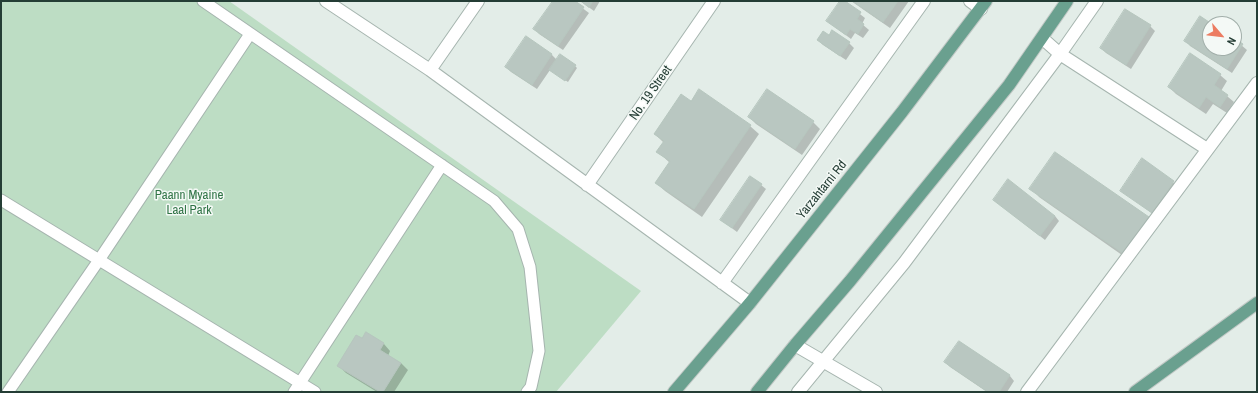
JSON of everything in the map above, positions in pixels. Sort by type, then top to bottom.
[{"type":"main road","points":[[757,392],[850,281],[1004,91],[1067,1]]},
{"type":"main road","name":"Yarzahtarni Rd","points":[[674,392],[750,303],[902,112],[984,5]]},
{"type":"main road","points":[[1135,392],[1257,303]]},
{"type":"street","points":[[326,1],[430,70],[750,303]]},
{"type":"street","points":[[430,70],[478,1]]},
{"type":"street","name":"No. 19 Street","points":[[587,185],[714,1]]},
{"type":"street","points":[[722,283],[924,1]]},
{"type":"street","points":[[970,1],[984,5]]},
{"type":"street","points":[[798,392],[904,263],[1060,54],[1097,1]]},
{"type":"street","points":[[1042,38],[1060,54],[1207,149]]},
{"type":"street","points":[[1027,392],[1257,82]]},
{"type":"street","points":[[795,345],[876,392]]},
{"type":"lane","points":[[203,1],[494,200],[518,229],[530,266],[539,351],[531,387],[528,392]]},
{"type":"lane","points":[[8,392],[99,260],[250,34]]},
{"type":"lane","points":[[297,387],[442,165]]},
{"type":"lane","points":[[1,200],[99,260],[297,387],[316,392]]},
{"type":"green space","name":"Paann Myaine Laal Park","points":[[1,1],[229,1],[641,291],[556,392],[1,392]]},
{"type":"building","points":[[553,1],[575,1],[584,7],[558,46],[533,29]]},
{"type":"building","points":[[581,1],[593,1],[589,7]]},
{"type":"building","points":[[840,1],[845,1],[861,12],[857,19],[864,24],[858,34],[850,29],[846,35],[826,21]]},
{"type":"building","points":[[853,1],[898,1],[883,22]]},
{"type":"building","points":[[1125,9],[1151,25],[1126,65],[1100,48]]},
{"type":"building","points":[[1200,16],[1202,17],[1202,53],[1184,41]]},
{"type":"building","points":[[832,30],[850,42],[840,56],[817,40],[823,31],[829,35]]},
{"type":"building","points":[[526,36],[552,54],[532,85],[505,67]]},
{"type":"building","points":[[1190,53],[1221,74],[1214,85],[1228,95],[1220,107],[1206,97],[1199,108],[1168,87]]},
{"type":"building","points":[[560,54],[576,65],[565,81],[549,70]]},
{"type":"building","points":[[1207,56],[1235,56],[1227,69]]},
{"type":"building","points":[[699,89],[751,125],[694,209],[655,183],[670,161],[656,152],[664,141],[654,134],[681,94],[691,101]]},
{"type":"building","points":[[767,89],[814,121],[795,149],[748,117]]},
{"type":"building","points":[[1055,152],[1149,217],[1124,254],[1029,189]]},
{"type":"building","points":[[1142,158],[1174,181],[1152,213],[1120,191]]},
{"type":"building","points":[[750,176],[762,184],[732,228],[720,220]]},
{"type":"building","points":[[1008,179],[1055,216],[1040,236],[993,200]]},
{"type":"building","points":[[366,332],[384,343],[380,350],[401,363],[383,392],[380,392],[337,366],[356,335],[362,338]]},
{"type":"building","points":[[959,341],[1010,375],[999,392],[988,392],[944,362]]}]
